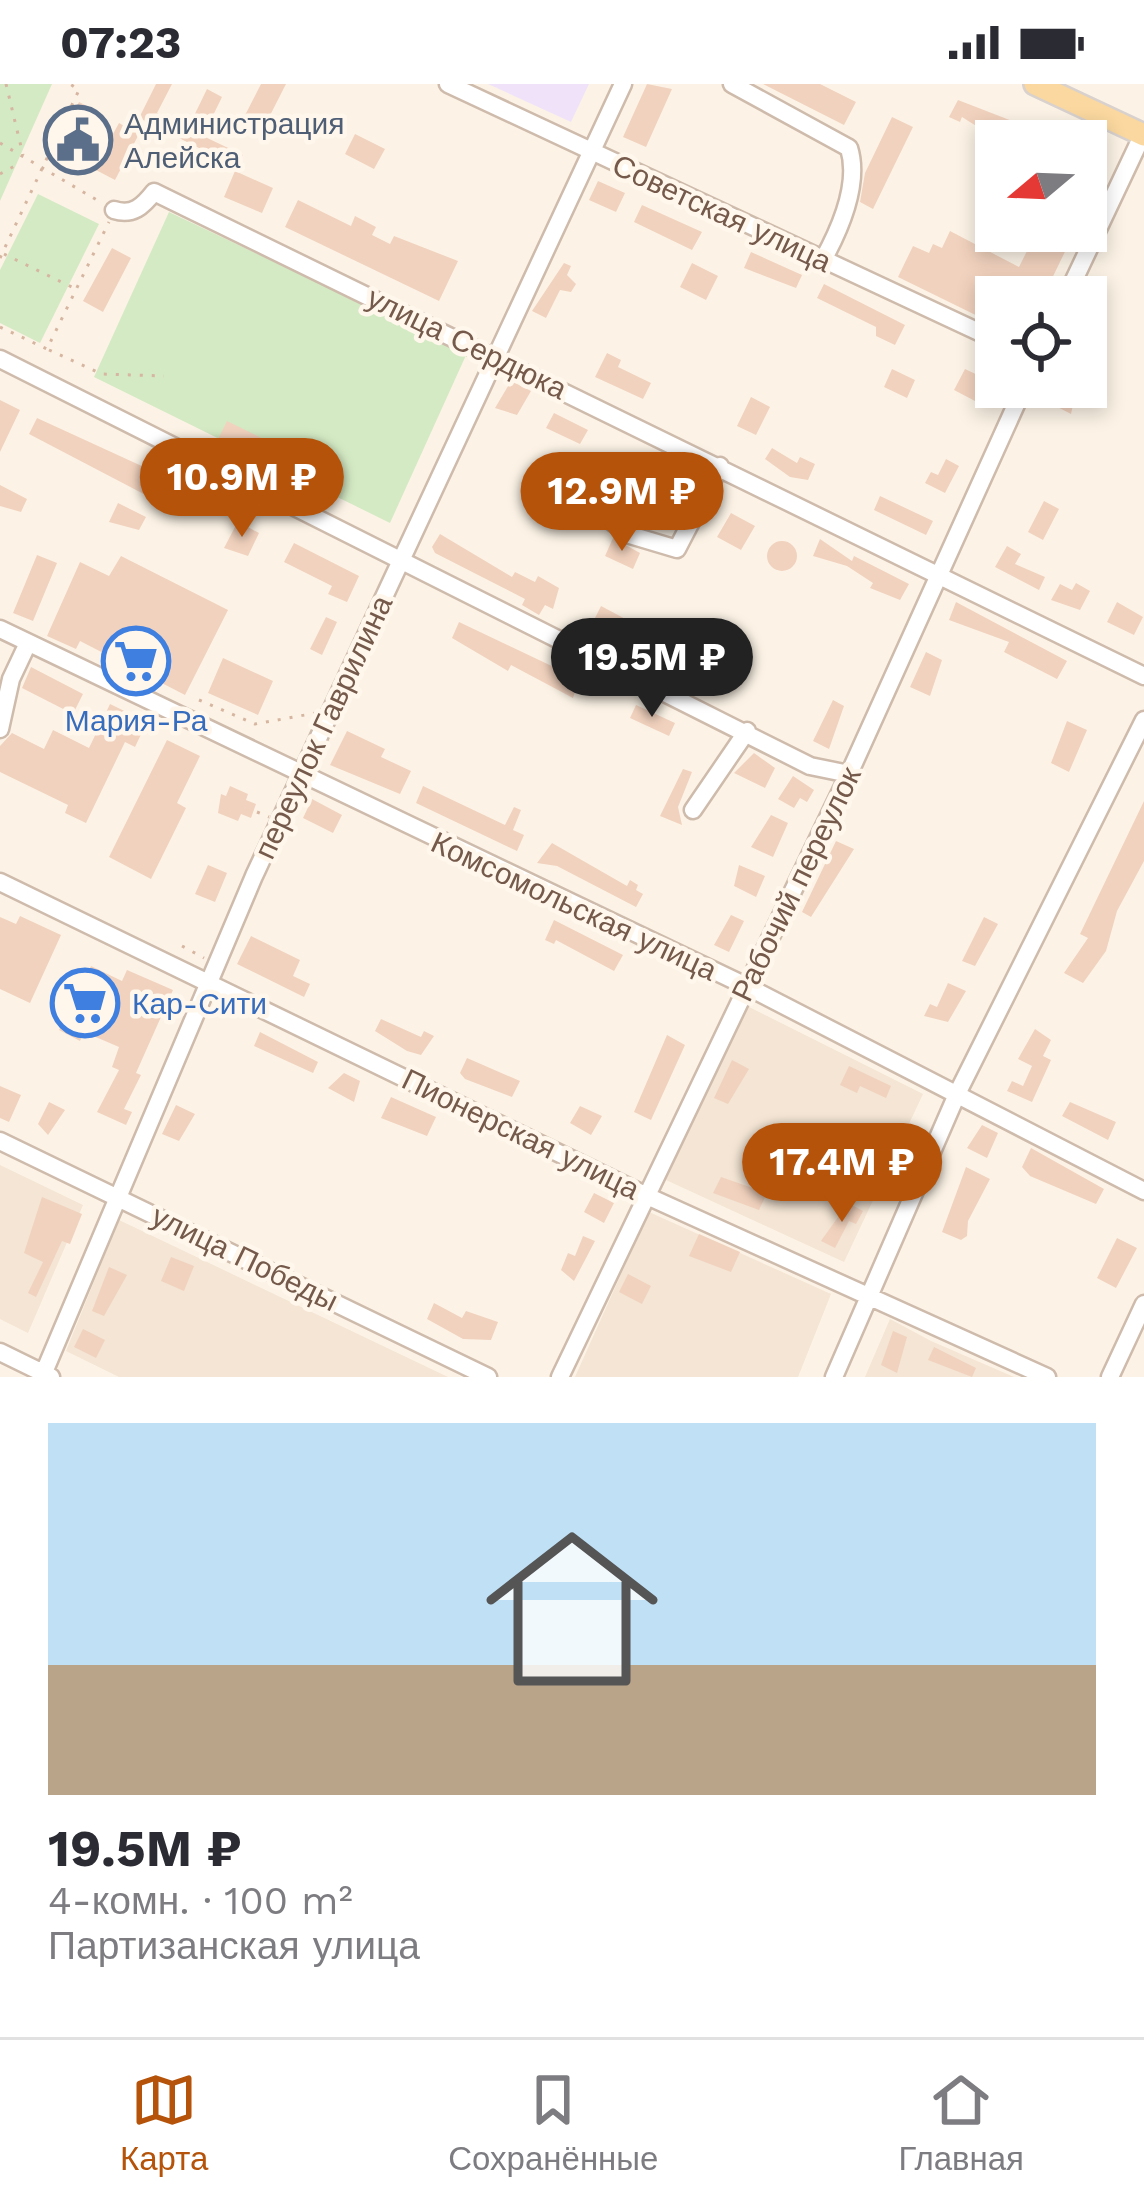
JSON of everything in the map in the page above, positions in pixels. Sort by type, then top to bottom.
[{"type":"main road","points":[[1035,84],[1143,135]]},
{"type":"street","name":"Советская улица","points":[[448,84],[975,330]]},
{"type":"street","name":"переулок Гаврилина","points":[[46,1376],[208,981],[623,84]]},
{"type":"street","points":[[732,84],[849,148],[853,168],[846,201],[823,260]]},
{"type":"street","points":[[1076,276],[1143,135]]},
{"type":"street","name":"улица Сердюка","points":[[114,210],[125,213],[142,207],[154,192],[1144,676]]},
{"type":"street","points":[[0,359],[747,730],[810,766],[850,774]]},
{"type":"street","name":"Рабочий переулок","points":[[560,1377],[850,774],[1015,408]]},
{"type":"street","points":[[595,508],[630,535],[677,550],[719,466]]},
{"type":"street","name":"Комсомольская улица","points":[[0,629],[300,777],[746,986],[958,1091],[1144,1191]]},
{"type":"street","points":[[0,729],[10,679],[28,643]]},
{"type":"street","points":[[834,1377],[958,1091],[1144,720]]},
{"type":"street","points":[[693,810],[747,730]]},
{"type":"street","name":"Пионерская улица","points":[[0,882],[647,1196],[1047,1377]]},
{"type":"street","name":"улица Победы","points":[[0,1141],[488,1377]]},
{"type":"street","points":[[1110,1377],[1144,1304]]},
{"type":"street","points":[[0,1352],[46,1376]]},
{"type":"path","points":[[6,84],[23,156]]},
{"type":"path","points":[[70,84],[79,90],[1,255],[76,290]]},
{"type":"path","points":[[0,143],[114,210],[47,349]]},
{"type":"path","points":[[0,174],[20,163]]},
{"type":"path","points":[[0,327],[102,374],[164,376]]},
{"type":"path","points":[[199,700],[255,724],[318,712]]},
{"type":"path","points":[[257,812],[270,818]]},
{"type":"path","points":[[182,946],[206,958]]},
{"type":"shaded area","points":[[488,84],[589,84],[571,122]]},
{"type":"shaded area","points":[[745,1005],[923,1094],[844,1262],[666,1180]]},
{"type":"shaded area","points":[[0,1165],[83,1205],[28,1333],[0,1319]]},
{"type":"shaded area","points":[[649,1212],[831,1294],[798,1377],[575,1377]]},
{"type":"shaded area","points":[[119,1220],[448,1377],[119,1377],[66,1351]]},
{"type":"shaded area","points":[[890,1319],[931,1341],[1014,1377],[865,1377]]},
{"type":"green space","points":[[0,84],[52,84],[0,201]]},
{"type":"green space","points":[[38,194],[99,224],[40,343],[0,323],[0,270]]},
{"type":"green space","points":[[169,212],[467,353],[390,523],[94,377]]},
{"type":"building","points":[[156,84],[172,84],[157,113],[188,128],[207,89],[222,97],[203,136],[243,155],[237,167],[139,118]]},
{"type":"building","points":[[261,84],[286,84],[259,137],[239,127]]},
{"type":"building","points":[[647,84],[672,89],[646,147],[623,137]]},
{"type":"building","points":[[763,84],[820,84],[856,102],[844,125]]},
{"type":"building","points":[[958,100],[1009,120],[975,120],[975,125],[962,117],[960,122],[949,117]]},
{"type":"building","name":"Администрация Алейска","points":[[79,102],[101,113],[89,135],[107,145],[119,123],[139,134],[115,180],[54,148]]},
{"type":"building","points":[[892,117],[913,127],[873,209],[860,202],[865,173]]},
{"type":"building","points":[[355,134],[385,149],[374,169],[345,154]]},
{"type":"building","points":[[235,171],[273,188],[262,213],[224,197]]},
{"type":"building","points":[[598,181],[625,193],[616,212],[589,200]]},
{"type":"building","points":[[298,200],[351,226],[355,216],[376,227],[372,235],[390,244],[394,236],[458,261],[439,301],[285,227]]},
{"type":"building","points":[[642,205],[702,232],[692,250],[634,222]]},
{"type":"building","points":[[950,231],[975,244],[975,252],[990,252],[1019,267],[1026,252],[1065,252],[1053,276],[975,276],[975,315],[898,277],[913,246],[929,253],[933,244],[942,248]]},
{"type":"building","points":[[112,248],[131,258],[103,312],[83,301]]},
{"type":"building","points":[[751,252],[802,275],[796,288],[744,268]]},
{"type":"building","points":[[564,263],[571,266],[567,275],[576,284],[571,292],[560,290],[546,318],[532,311]]},
{"type":"building","points":[[692,263],[718,276],[706,300],[680,287]]},
{"type":"building","points":[[824,284],[905,325],[895,345],[876,336],[876,327],[817,298]]},
{"type":"building","points":[[607,353],[621,360],[618,367],[651,383],[643,399],[595,377]]},
{"type":"building","points":[[892,369],[915,380],[907,398],[884,387]]},
{"type":"building","points":[[965,369],[975,374],[975,401],[954,390]]},
{"type":"building","points":[[511,381],[531,391],[517,415],[495,408]]},
{"type":"building","points":[[751,397],[770,407],[756,435],[737,426]]},
{"type":"building","points":[[0,400],[20,410],[0,452]]},
{"type":"building","points":[[554,413],[588,430],[580,444],[546,428]]},
{"type":"building","points":[[37,418],[170,479],[159,502],[29,434]]},
{"type":"building","points":[[227,421],[305,459],[296,477],[218,439]]},
{"type":"building","points":[[772,448],[797,463],[800,457],[815,464],[808,480],[790,477],[765,459]]},
{"type":"building","points":[[946,459],[959,466],[945,493],[925,483],[931,472],[938,475]]},
{"type":"building","points":[[630,465],[673,487],[655,519],[643,512],[648,501],[619,485]]},
{"type":"building","points":[[0,485],[27,499],[21,512],[0,506]]},
{"type":"building","points":[[880,496],[933,521],[926,535],[874,510]]},
{"type":"building","points":[[1044,501],[1059,509],[1043,540],[1028,532]]},
{"type":"building","points":[[118,503],[146,517],[139,530],[109,522]]},
{"type":"building","points":[[731,513],[755,526],[741,550],[717,537]]},
{"type":"building","points":[[244,525],[259,533],[248,556],[224,548],[235,527]]},
{"type":"building","points":[[440,534],[512,577],[515,572],[535,582],[538,576],[559,588],[553,609],[545,605],[539,615],[522,605],[525,599],[435,553],[432,547]]},
{"type":"building","points":[[613,538],[640,553],[633,569],[605,556]]},
{"type":"building","points":[[820,539],[852,561],[854,556],[909,584],[900,600],[870,588],[873,583],[847,566],[813,556]]},
{"type":"building","points":[[782,541],[797,556],[782,571],[767,556]]},
{"type":"building","points":[[294,543],[359,576],[347,602],[328,594],[332,586],[284,562]]},
{"type":"building","points":[[1007,546],[1021,554],[1015,564],[1045,577],[1039,590],[995,567]]},
{"type":"building","points":[[37,555],[57,563],[33,621],[13,613]]},
{"type":"building","points":[[121,556],[228,610],[185,695],[80,641],[76,649],[47,636],[80,562],[109,576]]},
{"type":"building","points":[[1076,583],[1090,591],[1080,610],[1051,600],[1060,584],[1072,590]]},
{"type":"building","points":[[956,602],[1067,661],[1057,679],[1004,652],[1009,642],[949,620]]},
{"type":"building","points":[[1117,602],[1143,617],[1134,635],[1107,622]]},
{"type":"building","points":[[601,606],[665,640],[657,658],[590,628]]},
{"type":"building","points":[[326,617],[337,622],[322,655],[310,649]]},
{"type":"building","points":[[459,622],[579,679],[573,698],[511,665],[508,671],[452,638]]},
{"type":"building","points":[[926,652],[942,660],[930,696],[910,687]]},
{"type":"building","points":[[223,658],[273,681],[258,715],[208,693]]},
{"type":"building","points":[[31,667],[83,694],[73,714],[22,688]]},
{"type":"building","points":[[833,700],[844,706],[829,749],[813,741]]},
{"type":"building","points":[[110,704],[147,722],[135,747],[125,742],[86,823],[65,813],[68,805],[0,772],[0,746],[12,733],[44,749],[53,730],[89,748]]},
{"type":"building","points":[[636,705],[675,723],[669,736],[630,718]]},
{"type":"building","points":[[1067,721],[1087,730],[1069,772],[1051,763]]},
{"type":"building","points":[[347,731],[385,749],[381,757],[411,771],[400,794],[330,765]]},
{"type":"building","points":[[167,740],[200,756],[177,803],[186,808],[151,879],[109,857]]},
{"type":"building","points":[[754,753],[775,768],[765,788],[734,773]]},
{"type":"building","points":[[683,769],[692,772],[678,807],[682,825],[660,816]]},
{"type":"building","points":[[793,776],[814,790],[807,802],[800,798],[794,808],[778,799]]},
{"type":"building","points":[[230,786],[248,794],[246,800],[256,804],[251,818],[241,814],[238,821],[218,813],[221,794],[226,796]]},
{"type":"building","points":[[423,786],[505,825],[514,807],[521,810],[513,830],[524,835],[517,851],[416,803]]},
{"type":"building","points":[[312,799],[342,815],[333,833],[303,818]]},
{"type":"building","points":[[1144,801],[1144,861],[1117,911],[1106,951],[1083,983],[1064,973],[1088,938],[1080,934]]},
{"type":"building","points":[[771,815],[788,823],[773,857],[751,847]]},
{"type":"building","points":[[836,841],[854,849],[811,917],[802,912]]},
{"type":"building","points":[[552,843],[627,886],[630,880],[638,885],[636,890],[643,894],[636,907],[557,866],[537,863]]},
{"type":"building","points":[[208,865],[227,873],[215,902],[195,894]]},
{"type":"building","points":[[739,865],[765,876],[756,897],[734,886]]},
{"type":"building","points":[[731,915],[744,921],[729,952],[714,945]]},
{"type":"building","points":[[20,916],[61,935],[30,1003],[0,989],[0,917],[16,924]]},
{"type":"building","points":[[984,917],[998,924],[975,966],[962,961]]},
{"type":"building","points":[[554,920],[623,955],[614,971],[556,940],[554,944],[545,940]]},
{"type":"building","points":[[251,936],[300,960],[293,976],[310,984],[304,997],[237,964]]},
{"type":"building","points":[[91,966],[122,981],[127,970],[173,990],[136,1073],[141,1075],[124,1109],[132,1112],[126,1125],[97,1112],[119,1070],[112,1067],[119,1047],[84,1032],[80,1041],[59,1030]]},
{"type":"building","points":[[948,983],[966,991],[948,1022],[924,1016],[930,1004],[937,1007]]},
{"type":"building","points":[[381,1019],[421,1037],[424,1031],[434,1036],[421,1055],[407,1051],[375,1031]]},
{"type":"building","points":[[1035,1029],[1051,1040],[1043,1056],[1051,1060],[1032,1102],[1007,1091],[1012,1081],[1023,1086],[1032,1066],[1018,1059]]},
{"type":"building","points":[[260,1032],[318,1062],[313,1073],[254,1046]]},
{"type":"building","points":[[667,1035],[685,1045],[651,1120],[634,1112]]},
{"type":"building","points":[[467,1058],[520,1081],[512,1097],[465,1079],[460,1073]]},
{"type":"building","points":[[732,1060],[749,1069],[728,1104],[714,1098]]},
{"type":"building","points":[[849,1066],[891,1086],[886,1098],[860,1086],[857,1093],[840,1085]]},
{"type":"building","points":[[344,1073],[360,1081],[354,1102],[328,1088]]},
{"type":"building","points":[[0,1086],[21,1095],[9,1122],[0,1118]]},
{"type":"building","points":[[391,1097],[436,1117],[427,1136],[381,1118]]},
{"type":"building","points":[[49,1102],[65,1110],[48,1135],[38,1124]]},
{"type":"building","points":[[1070,1102],[1116,1122],[1108,1140],[1062,1116]]},
{"type":"building","points":[[176,1105],[195,1114],[179,1141],[162,1134]]},
{"type":"building","points":[[580,1106],[602,1116],[591,1135],[570,1123]]},
{"type":"building","points":[[982,1125],[998,1133],[987,1158],[967,1148]]},
{"type":"building","points":[[1031,1148],[1104,1189],[1096,1204],[1030,1176],[1022,1167]]},
{"type":"building","points":[[966,1167],[990,1179],[968,1221],[967,1236],[961,1240],[942,1232]]},
{"type":"building","points":[[721,1177],[767,1193],[759,1210],[713,1193]]},
{"type":"building","points":[[594,1193],[614,1203],[604,1223],[584,1212]]},
{"type":"building","points":[[42,1197],[82,1214],[70,1244],[62,1241],[36,1297],[28,1293],[43,1262],[24,1253]]},
{"type":"building","points":[[848,1203],[863,1211],[856,1224],[849,1221],[835,1248],[821,1241]]},
{"type":"building","points":[[699,1234],[740,1252],[731,1272],[689,1256]]},
{"type":"building","points":[[583,1236],[595,1241],[574,1281],[561,1270],[568,1253],[575,1256]]},
{"type":"building","points":[[1117,1238],[1137,1248],[1116,1288],[1097,1278]]},
{"type":"building","points":[[171,1257],[194,1266],[184,1291],[161,1281]]},
{"type":"building","points":[[109,1267],[127,1275],[104,1316],[92,1311]]},
{"type":"building","points":[[628,1274],[651,1286],[642,1304],[619,1292]]},
{"type":"building","points":[[434,1303],[462,1318],[466,1311],[498,1322],[491,1340],[463,1339],[427,1319]]},
{"type":"building","points":[[83,1329],[105,1340],[96,1358],[74,1347]]},
{"type":"building","points":[[893,1331],[907,1337],[897,1373],[881,1365]]},
{"type":"building","points":[[934,1347],[976,1368],[972,1377],[928,1360]]},
{"type":"place","name":"Администрация Алейска","points":[[78,140]]},
{"type":"place","name":"Мария-Ра","points":[[136,661]]},
{"type":"place","name":"Кар-Сити","points":[[85,1003]]}]
